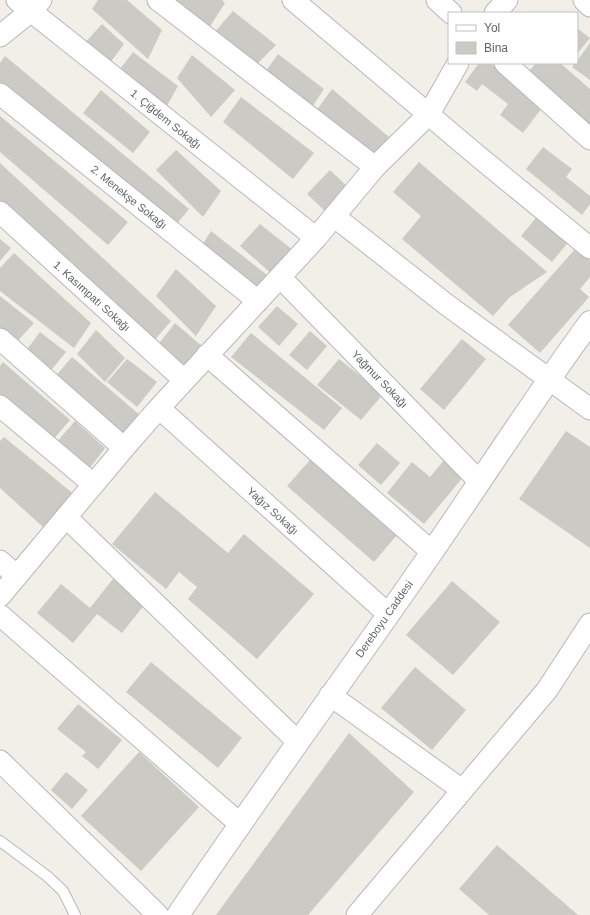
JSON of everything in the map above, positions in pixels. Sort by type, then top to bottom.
[{"type":"main road","name":"Dereboyu Caddesi","points":[[178,915],[330,695],[432,552],[549,379],[590,322]]},
{"type":"street","points":[[158,0],[375,167]]},
{"type":"street","points":[[293,0],[478,157],[590,248]]},
{"type":"street","points":[[437,0],[450,12]]},
{"type":"street","points":[[496,12],[507,0]]},
{"type":"street","points":[[584,0],[590,6]]},
{"type":"street","points":[[0,36],[29,4]]},
{"type":"street","name":"1. Çiğdem Sokağı","points":[[29,4],[316,238]]},
{"type":"street","points":[[0,596],[93,484],[159,408],[335,217],[375,167],[429,114],[457,64]]},
{"type":"street","points":[[506,64],[590,139]]},
{"type":"street","name":"2. Menekşe Sokağı","points":[[0,94],[258,301]]},
{"type":"street","name":"1. Kasımpatı Sokağı","points":[[0,212],[184,380]]},
{"type":"street","points":[[335,217],[447,306],[590,410]]},
{"type":"street","name":"Yağmur Sokağı","points":[[280,277],[479,481]]},
{"type":"street","points":[[0,339],[124,448]]},
{"type":"street","points":[[207,355],[432,552]]},
{"type":"street","points":[[0,406],[93,484]]},
{"type":"street","name":"Yağız Sokağı","points":[[159,408],[388,614]]},
{"type":"street","points":[[66,517],[298,742]]},
{"type":"street","points":[[0,561],[17,576]]},
{"type":"street","points":[[0,615],[240,824]]},
{"type":"street","points":[[356,915],[547,690],[590,624]]},
{"type":"street","points":[[330,695],[462,790]]},
{"type":"street","points":[[0,762],[158,915]]},
{"type":"lane","points":[[0,841],[47,876],[63,891],[75,915]]},
{"type":"building","points":[[98,0],[127,0],[162,30],[148,59],[92,9]]},
{"type":"building","points":[[175,0],[222,0],[225,3],[209,28]]},
{"type":"building","points":[[233,11],[276,45],[255,66],[214,33]]},
{"type":"building","points":[[102,24],[124,44],[107,67],[82,46]]},
{"type":"building","points":[[578,29],[590,38],[578,53]]},
{"type":"building","points":[[590,43],[590,80],[572,67],[574,64],[578,64],[578,60]]},
{"type":"building","points":[[133,52],[178,86],[163,113],[117,73]]},
{"type":"building","points":[[278,54],[324,89],[310,110],[264,74]]},
{"type":"building","points":[[192,55],[235,90],[211,117],[177,78]]},
{"type":"building","points":[[5,56],[189,209],[174,227],[0,83],[0,63]]},
{"type":"building","points":[[478,64],[491,64],[544,105],[523,133],[500,115],[508,104],[482,84],[477,91],[465,82]]},
{"type":"building","points":[[535,64],[561,64],[590,89],[590,134],[525,76]]},
{"type":"building","points":[[332,89],[389,137],[369,162],[314,114]]},
{"type":"building","points":[[101,90],[150,132],[133,153],[83,113]]},
{"type":"building","points":[[241,97],[314,153],[293,179],[223,122]]},
{"type":"building","points":[[0,116],[128,222],[108,245],[0,152]]},
{"type":"building","points":[[543,147],[572,169],[566,177],[590,196],[590,204],[582,215],[526,169]]},
{"type":"building","points":[[176,150],[221,191],[203,217],[156,170]]},
{"type":"building","points":[[419,162],[547,272],[510,297],[493,316],[402,239],[421,216],[393,192]]},
{"type":"building","points":[[0,163],[171,321],[153,342],[0,202]]},
{"type":"building","points":[[330,170],[351,190],[329,215],[307,194]]},
{"type":"building","points":[[540,213],[571,239],[552,262],[521,236]]},
{"type":"building","points":[[260,224],[294,251],[273,275],[240,246]]},
{"type":"building","points":[[211,231],[267,275],[255,293],[199,250]]},
{"type":"building","points":[[0,239],[11,248],[0,261]]},
{"type":"building","points":[[576,248],[590,260],[590,277],[580,289],[589,297],[540,353],[508,325]]},
{"type":"building","points":[[14,253],[91,323],[74,348],[0,291],[0,268]]},
{"type":"building","points":[[176,269],[216,306],[196,336],[156,296]]},
{"type":"building","points":[[0,296],[34,323],[14,345],[0,332]]},
{"type":"building","points":[[277,306],[298,324],[279,346],[258,327]]},
{"type":"building","points":[[175,323],[204,348],[183,372],[157,346]]},
{"type":"building","points":[[96,330],[125,358],[105,382],[77,354]]},
{"type":"building","points":[[310,331],[327,346],[307,370],[289,355]]},
{"type":"building","points":[[40,332],[66,352],[48,374],[25,352]]},
{"type":"building","points":[[251,333],[342,408],[324,430],[231,357]]},
{"type":"building","points":[[462,339],[486,359],[444,410],[420,389]]},
{"type":"building","points":[[72,357],[141,416],[122,441],[53,379]]},
{"type":"building","points":[[127,359],[157,382],[137,407],[107,382]]},
{"type":"building","points":[[339,359],[383,394],[361,420],[317,385]]},
{"type":"building","points":[[3,362],[70,420],[51,442],[0,397],[0,366]]},
{"type":"building","points":[[75,421],[105,448],[86,473],[55,444]]},
{"type":"building","points":[[566,431],[590,447],[590,548],[519,499]]},
{"type":"building","points":[[4,437],[76,496],[44,528],[0,488],[0,441]]},
{"type":"building","points":[[377,443],[400,463],[381,485],[358,465]]},
{"type":"building","points":[[310,460],[397,535],[374,562],[287,486]]},
{"type":"building","points":[[444,460],[464,476],[424,524],[387,493],[412,462],[430,477]]},
{"type":"building","points":[[155,492],[228,553],[244,534],[314,594],[257,659],[188,599],[197,587],[179,572],[166,589],[112,544]]},
{"type":"building","points":[[113,579],[145,604],[122,633],[97,614],[73,643],[37,613],[61,584],[90,608]]},
{"type":"building","points":[[452,581],[500,622],[453,675],[406,635]]},
{"type":"building","points":[[151,662],[242,738],[218,768],[126,692]]},
{"type":"building","points":[[415,667],[466,710],[432,750],[381,708]]},
{"type":"building","points":[[78,704],[122,740],[98,769],[82,756],[86,752],[57,729]]},
{"type":"building","points":[[349,733],[414,792],[308,915],[216,915]]},
{"type":"building","points":[[139,752],[199,807],[141,871],[81,816]]},
{"type":"building","points":[[66,772],[88,790],[72,809],[51,790]]},
{"type":"building","points":[[497,845],[578,915],[489,915],[459,889]]}]
